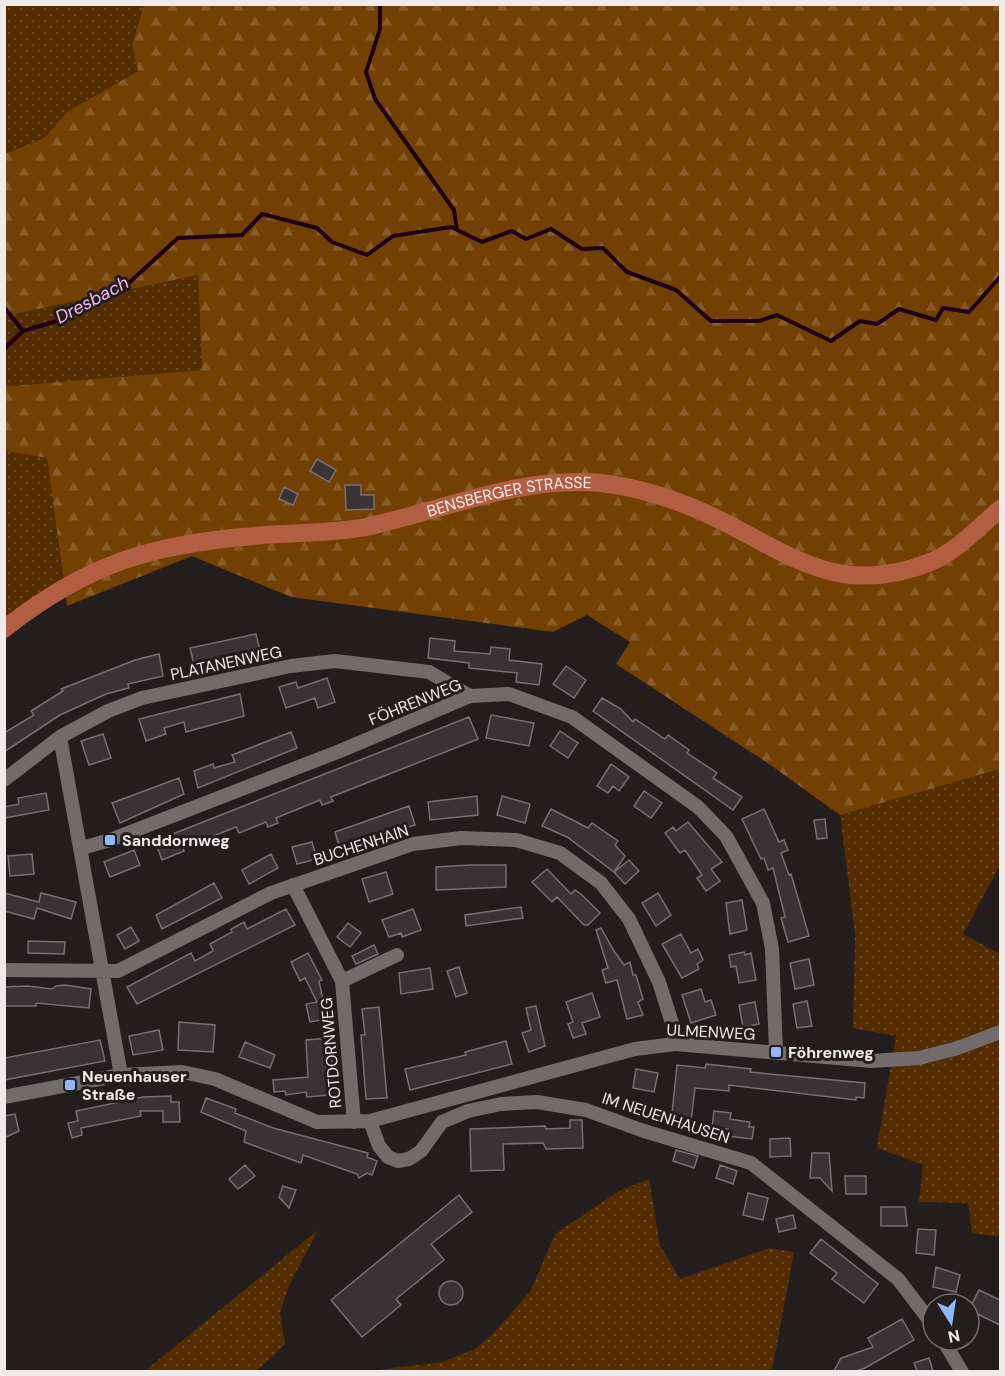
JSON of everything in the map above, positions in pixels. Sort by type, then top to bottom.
[{"type":"main road","name":"BENSBERGER STRASSE","points":[[4,629],[27,611],[91,572],[158,548],[196,541],[363,527],[531,485],[566,482],[600,483],[651,493],[703,513],[808,566],[871,575],[899,572],[929,562],[950,551],[1000,509]]},
{"type":"street","name":"PLATANENWEG","points":[[4,780],[60,737],[108,711],[142,698],[291,666],[335,661],[429,672],[470,696]]},
{"type":"street","name":"FÖHRENWEG","points":[[82,848],[110,840],[329,756],[470,696],[509,694],[572,717],[698,807],[726,836],[763,903],[772,949],[776,1052]]},
{"type":"street","points":[[60,737],[105,972],[121,1075]]},
{"type":"street","name":"BUCHENHAIN","points":[[4,970],[118,971],[271,893],[413,844],[461,838],[516,840],[560,853],[601,883],[629,919],[659,982],[672,1023],[675,1044]]},
{"type":"street","name":"ROTDORNWEG","points":[[293,885],[342,981],[354,1122]]},
{"type":"street","name":"ROTDORNWEG","points":[[342,981],[397,955]]},
{"type":"street","name":"ULMENWEG","points":[[370,1121],[636,1049],[675,1044],[871,1061],[919,1058],[958,1048],[1000,1032]]},
{"type":"street","points":[[4,1097],[121,1075],[165,1071],[201,1075],[317,1122],[370,1121]]},
{"type":"street","name":"IM NEUENHAUSEN","points":[[370,1121],[379,1146],[388,1157],[398,1161],[409,1160],[421,1151],[442,1122],[468,1111],[501,1104],[548,1103],[586,1110],[644,1131],[751,1163],[898,1279],[921,1309]]},
{"type":"street","points":[[950,1352],[962,1371]]},
{"type":"shaded area","points":[[5,5],[144,5],[132,45],[138,71],[67,112],[44,138],[5,154]]},
{"type":"shaded area","points":[[198,275],[202,370],[10,386],[5,383],[5,316]]},
{"type":"shaded area","points":[[5,451],[47,458],[64,588],[5,629]]},
{"type":"shaded area","points":[[1000,769],[1000,865],[963,934],[1000,954],[1000,1237],[972,1233],[968,1203],[919,1202],[923,1165],[877,1148],[896,1036],[853,1028],[855,934],[840,815]]},
{"type":"shaded area","points":[[649,1179],[660,1245],[680,1279],[770,1248],[794,1252],[772,1371],[368,1371],[442,1362],[475,1349],[495,1332],[531,1290],[555,1234],[619,1191]]},
{"type":"shaded area","points":[[318,1230],[288,1288],[280,1313],[285,1344],[257,1371],[145,1371]]},
{"type":"green space","points":[[144,5],[1000,5],[1000,769],[840,815],[769,764],[616,664],[630,642],[587,615],[553,632],[291,597],[192,556],[67,606],[47,458],[5,451],[4,383],[10,386],[202,370],[198,275],[5,316],[5,154],[44,138],[67,112],[138,71],[132,45]]},
{"type":"building","points":[[317,459],[336,470],[329,482],[310,471]]},
{"type":"building","points":[[345,485],[361,485],[361,495],[374,495],[374,509],[346,510]]},
{"type":"building","points":[[284,487],[298,494],[293,505],[279,499]]},
{"type":"building","points":[[256,634],[261,655],[195,669],[190,648]]},
{"type":"building","points":[[430,638],[455,641],[454,651],[490,654],[491,647],[510,649],[509,660],[542,664],[539,685],[516,682],[517,673],[469,668],[469,663],[428,658]]},
{"type":"building","points":[[159,654],[163,676],[128,684],[129,688],[106,694],[60,715],[4,752],[4,733],[34,715],[31,711],[63,691],[61,689],[135,660]]},
{"type":"building","points":[[566,666],[586,680],[574,698],[553,684]]},
{"type":"building","points":[[327,678],[335,702],[318,708],[315,698],[286,708],[279,687],[296,682],[298,688]]},
{"type":"building","points":[[240,694],[244,716],[186,732],[184,722],[164,728],[166,734],[146,741],[139,719]]},
{"type":"building","points":[[602,698],[621,709],[633,722],[635,719],[665,739],[668,735],[689,750],[687,753],[717,773],[713,778],[742,797],[733,810],[593,711]]},
{"type":"building","points":[[491,715],[534,723],[529,746],[486,738]]},
{"type":"building","points":[[469,717],[478,739],[331,797],[333,801],[322,805],[320,800],[276,818],[278,823],[268,827],[266,822],[239,833],[236,827],[183,848],[184,851],[162,860],[155,841]]},
{"type":"building","points":[[560,731],[578,743],[568,758],[550,746]]},
{"type":"building","points":[[291,732],[297,748],[198,788],[194,771],[213,764],[214,768],[235,762],[232,755]]},
{"type":"building","points":[[103,734],[111,758],[89,765],[81,741]]},
{"type":"building","points":[[611,764],[629,777],[619,791],[613,786],[608,793],[597,786]]},
{"type":"building","points":[[179,778],[184,794],[120,823],[112,803]]},
{"type":"building","points":[[644,791],[662,803],[651,818],[634,806]]},
{"type":"building","points":[[46,793],[49,810],[4,818],[4,807],[19,804],[18,798]]},
{"type":"building","points":[[477,796],[478,815],[430,820],[428,802]]},
{"type":"building","points":[[502,796],[530,804],[525,823],[497,815]]},
{"type":"building","points":[[409,806],[415,825],[340,849],[335,832]]},
{"type":"building","points":[[551,809],[588,828],[592,823],[618,841],[615,845],[625,856],[614,872],[567,837],[542,826]]},
{"type":"building","points":[[764,809],[779,842],[784,840],[788,850],[781,853],[789,875],[791,874],[809,936],[788,942],[781,918],[785,917],[773,868],[768,870],[764,858],[761,859],[742,819]]},
{"type":"building","points":[[825,819],[827,838],[817,839],[814,820]]},
{"type":"building","points":[[688,822],[722,862],[711,869],[720,881],[706,891],[697,878],[702,875],[685,850],[680,853],[665,833],[673,827],[676,831]]},
{"type":"building","points":[[312,842],[317,859],[297,864],[292,847]]},
{"type":"building","points":[[134,850],[140,865],[110,877],[104,862]]},
{"type":"building","points":[[32,854],[34,874],[10,876],[8,856]]},
{"type":"building","points":[[271,854],[278,868],[249,884],[242,870]]},
{"type":"building","points":[[629,860],[639,871],[625,884],[614,872]]},
{"type":"building","points":[[506,865],[506,887],[436,890],[436,867]]},
{"type":"building","points":[[547,869],[571,894],[575,890],[600,913],[588,925],[584,925],[557,897],[552,902],[532,882]]},
{"type":"building","points":[[386,872],[393,894],[369,902],[362,879]]},
{"type":"building","points":[[214,883],[222,898],[162,929],[156,915]]},
{"type":"building","points":[[4,893],[39,902],[41,893],[76,902],[71,919],[37,908],[34,919],[4,911]]},
{"type":"building","points":[[658,893],[671,915],[656,926],[642,903]]},
{"type":"building","points":[[742,900],[747,930],[730,934],[726,903]]},
{"type":"building","points":[[521,907],[523,918],[466,926],[465,915]]},
{"type":"building","points":[[286,909],[295,925],[137,1004],[127,987],[191,953],[195,961],[213,951],[210,944],[232,932],[231,929],[244,922],[247,929]]},
{"type":"building","points":[[413,909],[421,930],[402,937],[401,933],[389,937],[382,920]]},
{"type":"building","points":[[348,923],[361,933],[350,947],[337,937]]},
{"type":"building","points":[[131,927],[139,941],[125,949],[117,935]]},
{"type":"building","points":[[601,928],[624,965],[630,962],[643,999],[638,1002],[643,1015],[627,1019],[617,980],[606,983],[602,970],[608,968],[596,930]]},
{"type":"building","points":[[681,934],[691,953],[698,949],[703,960],[697,964],[699,969],[682,978],[662,944]]},
{"type":"building","points":[[28,941],[65,942],[64,954],[28,953]]},
{"type":"building","points":[[374,945],[378,954],[356,964],[352,956]]},
{"type":"building","points":[[744,952],[745,955],[751,953],[756,980],[739,983],[736,966],[731,967],[729,955]]},
{"type":"building","points":[[308,953],[322,980],[319,981],[327,1019],[310,1022],[306,1004],[317,1002],[305,978],[300,981],[291,962]]},
{"type":"building","points":[[809,959],[814,985],[795,989],[790,963]]},
{"type":"building","points":[[459,967],[467,993],[456,997],[447,971]]},
{"type":"building","points":[[430,968],[433,989],[401,994],[399,973]]},
{"type":"building","points":[[65,985],[91,989],[89,1008],[36,1003],[36,1006],[4,1006],[4,987],[28,986],[52,989]]},
{"type":"building","points":[[701,989],[705,1002],[711,1000],[716,1015],[691,1023],[682,995]]},
{"type":"building","points":[[592,993],[600,1017],[582,1023],[586,1034],[573,1038],[568,1024],[573,1022],[566,1002]]},
{"type":"building","points":[[807,1001],[812,1026],[797,1028],[793,1004]]},
{"type":"building","points":[[755,1002],[759,1024],[743,1027],[739,1005]]},
{"type":"building","points":[[536,1006],[545,1046],[529,1052],[522,1033],[531,1030],[526,1008]]},
{"type":"building","points":[[379,1007],[387,1098],[366,1099],[361,1035],[365,1035],[362,1009]]},
{"type":"building","points":[[179,1022],[215,1025],[213,1052],[178,1050]]},
{"type":"building","points":[[159,1030],[163,1050],[133,1055],[129,1036]]},
{"type":"building","points":[[330,1038],[332,1063],[326,1063],[329,1095],[307,1097],[306,1092],[286,1095],[285,1091],[274,1092],[273,1080],[308,1077],[306,1040]]},
{"type":"building","points":[[100,1040],[105,1061],[4,1080],[4,1058]]},
{"type":"building","points":[[506,1041],[512,1064],[410,1090],[405,1069],[466,1055],[465,1052]]},
{"type":"building","points":[[245,1042],[275,1055],[270,1068],[239,1057]]},
{"type":"building","points":[[706,1064],[751,1069],[750,1072],[865,1083],[864,1098],[856,1097],[856,1100],[729,1085],[729,1091],[695,1088],[691,1121],[671,1123],[677,1065],[705,1068]]},
{"type":"building","points":[[636,1069],[658,1073],[654,1092],[633,1088]]},
{"type":"building","points":[[171,1096],[171,1102],[179,1102],[180,1122],[163,1122],[163,1111],[140,1111],[141,1116],[81,1128],[82,1135],[72,1138],[68,1123],[78,1121],[76,1111],[143,1097]]},
{"type":"building","points":[[206,1098],[236,1109],[235,1113],[273,1128],[368,1153],[367,1157],[377,1161],[372,1175],[367,1173],[359,1178],[357,1174],[303,1155],[301,1163],[244,1142],[246,1131],[201,1112]]},
{"type":"building","points":[[714,1111],[731,1113],[730,1119],[750,1122],[749,1127],[754,1127],[752,1139],[727,1136],[728,1129],[712,1128]]},
{"type":"building","points":[[15,1114],[19,1131],[4,1138],[4,1116]]},
{"type":"building","points":[[570,1120],[582,1120],[583,1148],[546,1149],[543,1143],[503,1144],[504,1170],[471,1171],[470,1129],[545,1126],[546,1129],[570,1128]]},
{"type":"building","points":[[790,1138],[791,1156],[770,1157],[770,1139]]},
{"type":"building","points":[[676,1150],[698,1156],[694,1168],[673,1161]]},
{"type":"building","points":[[812,1153],[829,1153],[832,1191],[820,1178],[810,1178]]},
{"type":"building","points":[[245,1165],[255,1176],[238,1189],[229,1179]]},
{"type":"building","points":[[720,1165],[737,1171],[733,1184],[716,1178]]},
{"type":"building","points":[[845,1176],[866,1176],[866,1194],[846,1194]]},
{"type":"building","points":[[283,1186],[296,1190],[289,1208],[279,1197]]},
{"type":"building","points":[[748,1193],[768,1198],[763,1220],[743,1215]]},
{"type":"building","points":[[459,1195],[472,1212],[431,1244],[444,1260],[396,1299],[401,1305],[362,1337],[331,1300]]},
{"type":"building","points":[[881,1207],[905,1207],[907,1226],[881,1226]]},
{"type":"building","points":[[793,1215],[796,1228],[779,1232],[776,1219]]},
{"type":"building","points":[[918,1229],[936,1230],[934,1255],[916,1253]]},
{"type":"building","points":[[821,1239],[878,1284],[864,1303],[832,1279],[837,1273],[810,1253]]},
{"type":"building","points":[[936,1267],[960,1275],[956,1292],[933,1287]]},
{"type":"building","points":[[451,1281],[460,1284],[463,1293],[460,1302],[451,1305],[442,1302],[439,1293],[442,1284]]},
{"type":"building","points":[[979,1290],[1000,1300],[1000,1325],[981,1316],[981,1292],[978,1292]]},
{"type":"building","points":[[902,1319],[914,1340],[865,1368],[856,1371],[834,1371],[841,1358],[873,1347],[868,1338]]},
{"type":"building","points":[[929,1358],[933,1371],[917,1371],[914,1363]]},
{"type":"waterway","points":[[380,4],[380,29],[366,72],[375,99],[454,210],[457,230]]},
{"type":"waterway","name":"Dresbach","points":[[4,349],[23,331],[57,321],[130,282],[178,238],[242,235],[262,214],[317,228],[332,242],[367,255],[393,236],[451,227],[482,242],[512,231],[526,239],[551,229],[582,249],[603,248],[627,272],[676,290],[711,321],[759,321],[777,315],[831,341],[860,321],[877,324],[899,309],[936,320],[943,308],[969,312],[1000,277]]},
{"type":"waterway","points":[[4,307],[23,331]]},
{"type":"place","name":"Sanddornweg","points":[[110,840]]},
{"type":"place","name":"Föhrenweg","points":[[776,1052]]},
{"type":"place","name":"Neuenhauser Straße","points":[[70,1085]]}]
